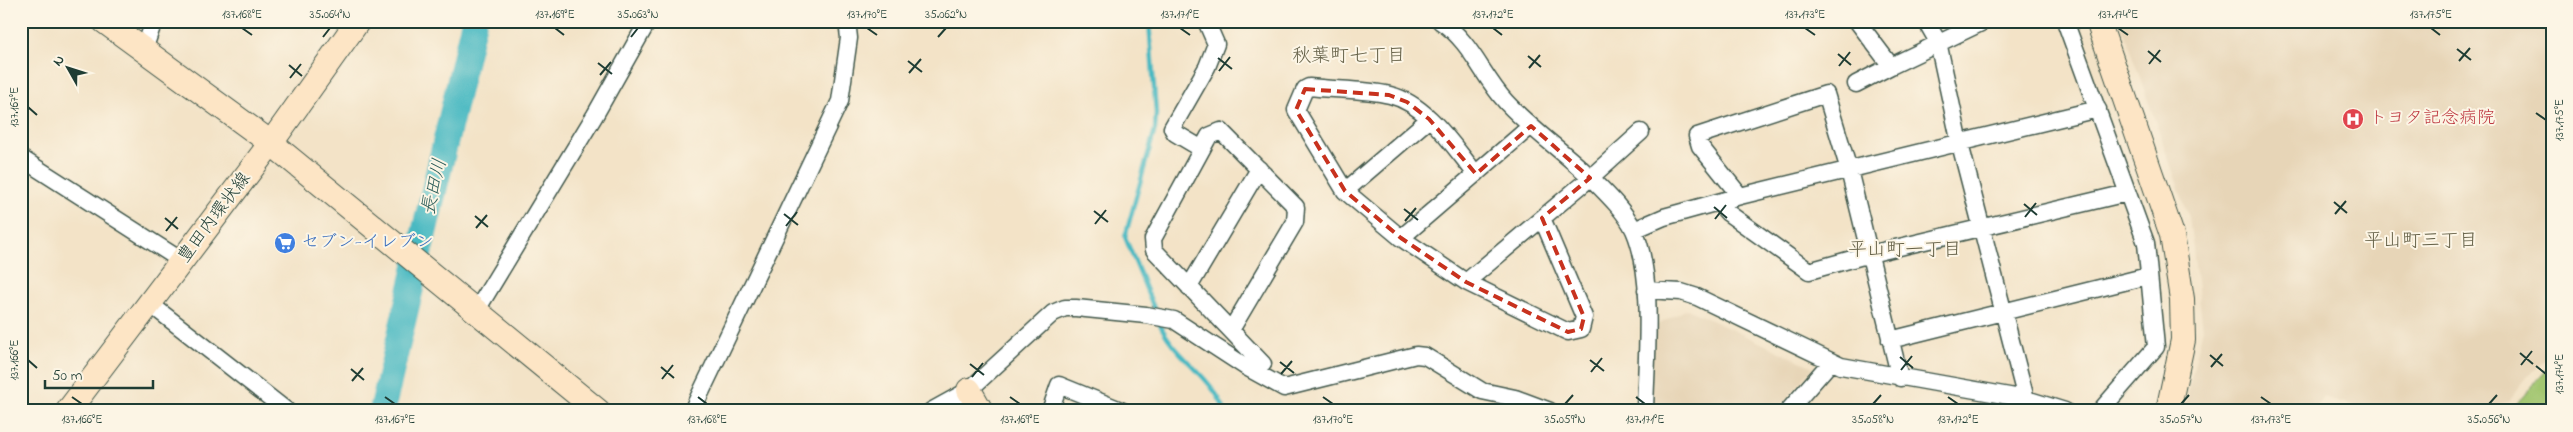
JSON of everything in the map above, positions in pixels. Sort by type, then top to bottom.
[{"type":"street","points":[[104,21],[271,143],[428,271],[476,313],[532,354],[598,411]]},
{"type":"street","points":[[144,50],[154,21]]},
{"type":"street","name":"豊田内環状線","points":[[68,411],[271,143],[358,21]]},
{"type":"street","points":[[476,313],[590,123],[648,21]]},
{"type":"street","points":[[692,411],[840,101],[848,38],[847,21]]},
{"type":"street","points":[[1202,150],[1175,133],[1172,128],[1207,67],[1216,44],[1206,21]]},
{"type":"street","points":[[1440,21],[1462,38],[1505,101],[1590,178],[1614,202],[1634,230],[1644,268],[1646,290],[1645,411]]},
{"type":"street","points":[[1857,21],[1891,66]]},
{"type":"street","points":[[1926,21],[1938,42],[1960,144],[1983,227],[2026,400]]},
{"type":"street","points":[[1856,84],[1938,42],[1985,21]]},
{"type":"street","points":[[2065,21],[2146,243],[2156,347],[2100,411]]},
{"type":"street","points":[[2098,21],[2172,235],[2182,299],[2183,340],[2168,411]]},
{"type":"street","points":[[1476,174],[1429,119],[1407,102],[1389,95],[1309,87],[1305,89],[1296,110],[1345,191],[1401,238],[1466,282],[1568,332],[1581,329],[1584,317],[1542,218]]},
{"type":"street","points":[[1740,196],[1700,146],[1697,136],[1826,94],[1849,170],[1900,378]]},
{"type":"street","points":[[1634,230],[1664,216],[1740,196],[2098,109]]},
{"type":"street","points":[[1345,191],[1429,119]]},
{"type":"street","points":[[1401,238],[1531,126]]},
{"type":"street","points":[[1231,330],[1295,222],[1296,207],[1221,131],[1209,136],[1153,239],[1154,250],[1263,364]]},
{"type":"street","points":[[1466,282],[1590,178],[1641,132]]},
{"type":"street","points":[[21,158],[182,261]]},
{"type":"street","points":[[1189,287],[1259,169]]},
{"type":"street","points":[[1718,202],[1728,213],[1809,271],[1870,254],[2127,193]]},
{"type":"street","points":[[1890,340],[2148,276]]},
{"type":"street","points":[[1646,290],[1680,292],[1696,297],[1830,363],[1900,378],[2026,400],[2065,411]]},
{"type":"street","points":[[149,302],[287,411]]},
{"type":"street","points":[[931,411],[969,390],[1053,313],[1065,308],[1076,308],[1146,314],[1181,324],[1246,367],[1284,388],[1416,355],[1425,356],[1482,391],[1516,398],[1550,411]]},
{"type":"street","points":[[1788,411],[1830,363]]},
{"type":"street","points":[[1051,410],[1059,385],[1123,411]]},
{"type":"street","points":[[969,390],[981,411]]},
{"type":"highlighted area","points":[[1305,89],[1389,95],[1407,102],[1429,119],[1476,174],[1531,126],[1590,178],[1542,218],[1584,317],[1581,329],[1568,332],[1466,282],[1401,238],[1345,191],[1296,110]]},
{"type":"shaded area","name":"トヨタ記念病院","points":[[2120,21],[2552,21],[2552,354],[2528,376],[2509,400],[2486,411],[2373,411],[2323,397],[2314,411],[2183,411],[2203,329],[2189,217]]},
{"type":"shaded area","points":[[1687,309],[1813,367],[1776,411],[1652,411],[1652,328]]},
{"type":"green space","points":[[2552,364],[2552,411],[2510,411]]},
{"type":"waterway","name":"長田川","points":[[382,411],[474,21]]},
{"type":"waterway","points":[[1149,21],[1156,113],[1155,129],[1125,237],[1156,313]]},
{"type":"waterway","points":[[1158,320],[1173,345],[1211,386],[1225,411]]},
{"type":"place","name":"トヨタ記念病院","points":[[2353,119]]},
{"type":"place","name":"セブン-イレブン","points":[[285,243]]},
{"type":"district","name":"秋葉町七丁目","points":[[1349,56]]},
{"type":"district","name":"平山町三丁目","points":[[2421,241]]},
{"type":"district","name":"平山町一丁目","points":[[1905,250]]}]
